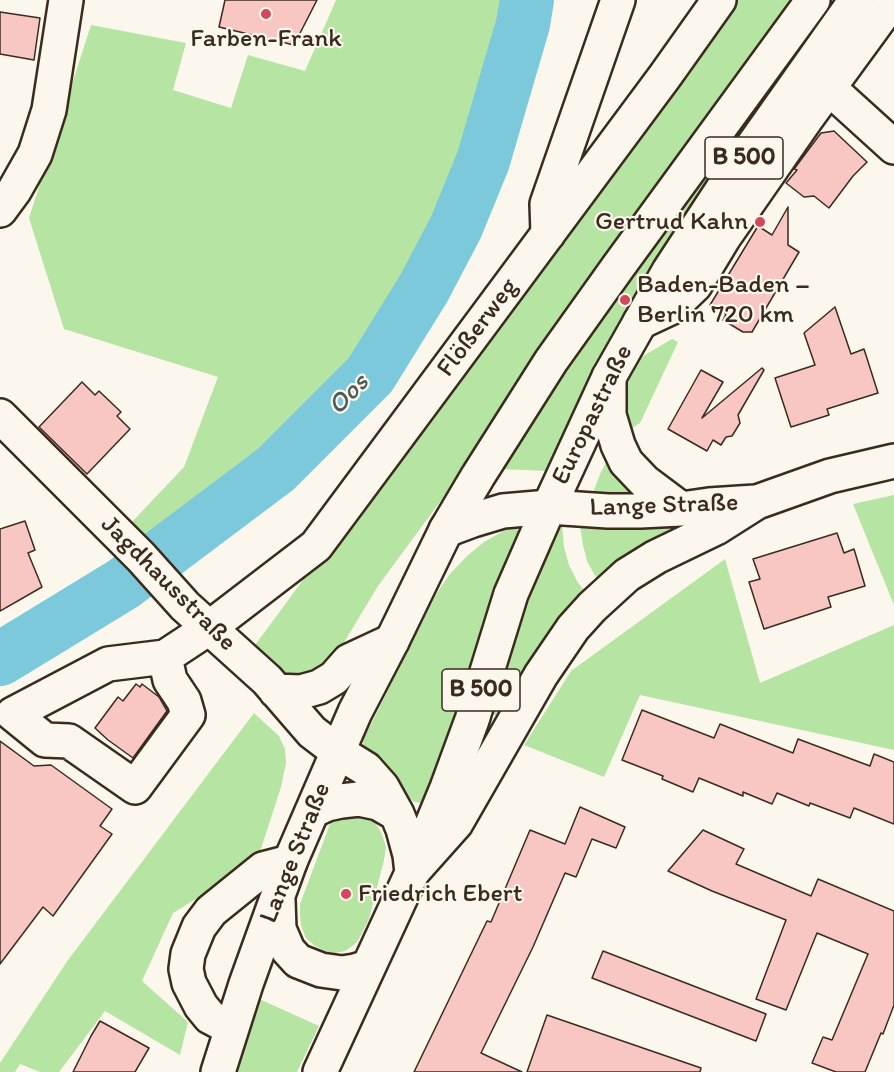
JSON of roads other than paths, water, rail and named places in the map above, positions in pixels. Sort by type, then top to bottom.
[{"type":"main road","points":[[0,210],[14,191],[35,154],[49,110],[66,0]]},
{"type":"main road","points":[[548,234],[547,204],[618,0]]},
{"type":"main road","name":"Flößerweg","points":[[165,657],[209,628],[316,546],[719,0]]},
{"type":"main road","name":"Europastraße","points":[[446,530],[551,362],[813,0]]},
{"type":"main road","name":"Europastraße","points":[[412,873],[472,720],[511,594],[609,377],[669,271],[728,181],[856,0]]},
{"type":"main road","points":[[640,322],[672,307],[694,285],[724,237],[806,119],[893,0]]},
{"type":"main road","points":[[829,88],[894,147]]},
{"type":"main road","points":[[609,377],[609,415],[626,462],[645,482],[681,509]]},
{"type":"main road","name":"Jagdhausstraße","points":[[0,416],[141,557],[185,606],[267,680],[312,732],[366,769],[382,787],[397,814]]},
{"type":"main road","name":"Lange Straße","points":[[320,1072],[412,873],[456,823],[541,675],[573,628],[592,607],[627,575],[656,557],[716,528],[757,502],[830,476],[894,460]]},
{"type":"main road","name":"Lange Straße","points":[[218,1072],[231,1028],[290,862],[355,712],[446,530],[503,511],[549,507],[640,511],[757,502]]},
{"type":"main road","points":[[276,691],[301,693],[319,687],[334,678],[349,661],[392,641]]},
{"type":"main road","points":[[165,657],[170,680],[184,701],[188,715],[135,787],[69,741],[45,740],[13,714],[108,664],[165,657]]},
{"type":"main road","points":[[312,811],[327,804],[359,799],[378,803],[397,814],[410,855],[412,873]]},
{"type":"main road","points":[[231,1028],[210,1017],[201,1006],[189,983],[186,969],[188,954],[199,927],[211,911],[263,869],[290,862]]},
{"type":"main road","points":[[278,894],[279,929],[288,950],[298,961],[321,970],[342,973],[368,967]]},
{"type":"waterway","name":"Oos","points":[[0,659],[123,584],[276,469],[370,375],[424,288],[456,227],[483,161],[523,24],[527,0]]},
{"type":"place","name":"Farben-Frank","points":[[266,14]]},
{"type":"place","name":"Gertrud Kahn","points":[[760,222]]},
{"type":"place","name":"Baden-Baden – Berlin 720 km","points":[[625,300]]},
{"type":"place","name":"Friedrich Ebert","points":[[346,894]]}]
